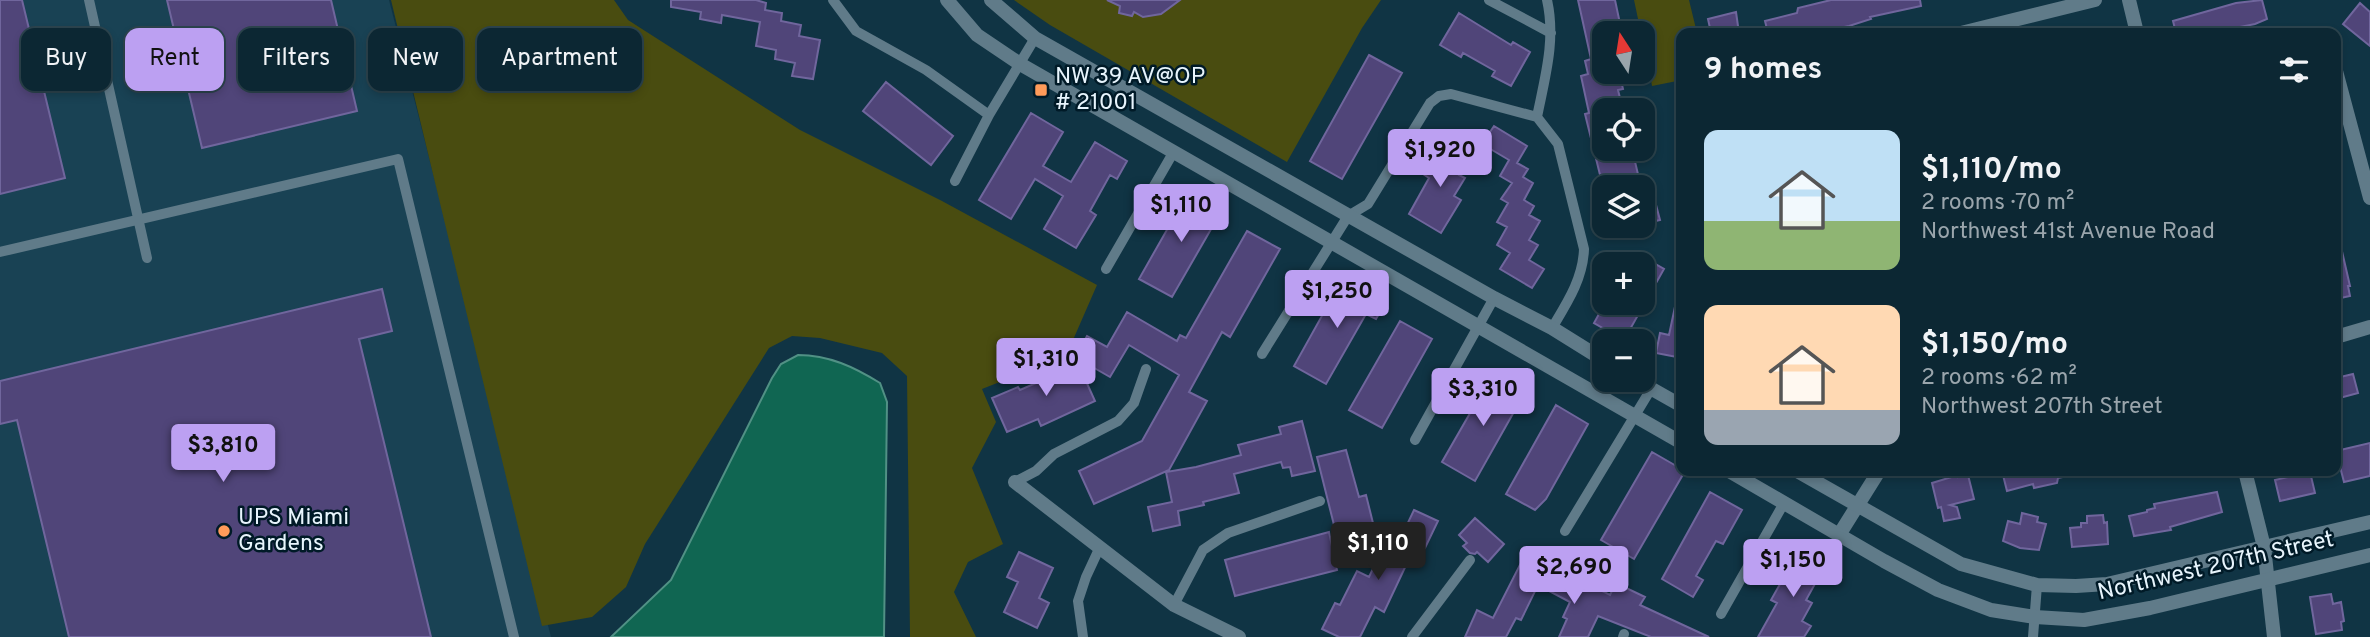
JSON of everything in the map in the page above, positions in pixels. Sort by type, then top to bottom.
[{"type":"street","points":[[947,0],[977,35],[1020,64],[1676,440]]},
{"type":"street","points":[[991,0],[1035,38],[1592,352]]},
{"type":"street","points":[[1981,28],[2095,0]]},
{"type":"street","points":[[2129,0],[2136,28]]},
{"type":"street","points":[[2341,90],[2370,198]]},
{"type":"street","points":[[2341,336],[2370,327]]},
{"type":"street","points":[[1655,391],[1676,403]]},
{"type":"street","name":"Northwest 207th Street","points":[[1738,476],[1938,590],[1991,610],[2035,617],[2084,620],[2150,608],[2268,582],[2370,555]]},
{"type":"street","name":"Northwest 207th Street","points":[[1806,476],[1961,564],[2037,586],[2107,584],[2370,522]]},
{"type":"street","points":[[1839,535],[1876,476]]},
{"type":"street","points":[[2246,476],[2264,547],[2274,637]]},
{"type":"street","points":[[1015,482],[1174,605],[1239,637]]},
{"type":"lane","points":[[89,0],[148,258]]},
{"type":"lane","points":[[833,0],[856,31],[926,70],[989,115]]},
{"type":"lane","points":[[1489,0],[1551,33]]},
{"type":"lane","points":[[1537,117],[1548,64],[1551,33],[1547,0]]},
{"type":"lane","points":[[955,181],[989,115],[1035,38]]},
{"type":"lane","points":[[1262,354],[1348,216],[1368,204],[1422,114],[1439,96],[1451,94],[1537,117],[1558,144],[1584,249],[1584,261],[1573,294],[1552,328]]},
{"type":"lane","points":[[1106,269],[1173,153]]},
{"type":"lane","points":[[0,252],[398,159],[514,637]]},
{"type":"lane","points":[[1415,440],[1494,298]]},
{"type":"lane","points":[[1015,482],[1036,471],[1054,454],[1118,421],[1133,403],[1146,369]]},
{"type":"lane","points":[[1564,531],[1649,392]]},
{"type":"lane","points":[[1174,605],[1203,550],[1228,533],[1320,501]]},
{"type":"lane","points":[[1721,614],[1784,503]]},
{"type":"lane","points":[[1083,637],[1078,601],[1099,549]]},
{"type":"lane","points":[[1412,637],[1471,560]]},
{"type":"lane","points":[[2033,637],[2037,586]]},
{"type":"shaded area","points":[[0,0],[389,0],[396,28],[368,28],[368,91],[412,91],[551,637],[0,637]]},
{"type":"shaded area","points":[[391,0],[614,0],[628,20],[641,28],[477,28],[477,91],[642,91],[642,29],[800,130],[942,201],[1097,285],[1066,356],[982,389],[996,422],[972,468],[1003,544],[968,562],[954,592],[976,637],[910,637],[907,376],[882,353],[820,338],[792,336],[769,348],[645,544],[626,587],[592,617],[542,626],[413,91],[463,91],[463,28],[398,28]]},
{"type":"shaded area","points":[[1014,0],[1381,0],[1362,28],[1287,162],[1050,25]]},
{"type":"shaded area","points":[[1634,0],[1689,0],[1696,28],[1676,28],[1676,81],[1652,86],[1656,84],[1656,21],[1638,21]]},
{"type":"shaded area","points":[[798,355],[831,360],[861,372],[880,383],[887,402],[884,637],[611,637],[671,580],[772,378],[781,364]]},
{"type":"building","points":[[0,0],[22,0],[29,28],[21,28],[21,91],[44,91],[65,178],[0,194]]},
{"type":"building","points":[[167,0],[331,0],[338,28],[238,28],[238,91],[352,91],[357,111],[202,148],[189,91],[224,91],[224,28],[174,28]]},
{"type":"building","points":[[671,0],[756,0],[766,3],[765,10],[782,13],[781,21],[801,25],[799,36],[820,40],[813,79],[792,76],[795,63],[775,59],[776,50],[756,46],[760,22],[722,15],[721,23],[700,19],[701,12],[671,7]]},
{"type":"building","points":[[1107,0],[1180,0],[1161,14],[1143,17],[1134,12],[1132,16],[1119,13],[1120,6]]},
{"type":"building","points":[[1578,0],[1615,0],[1619,21],[1592,21],[1592,84],[1622,84],[1623,89],[1618,90],[1620,98],[1592,98],[1592,142],[1585,114],[1589,113],[1581,76],[1588,74],[1585,61],[1591,59]]},
{"type":"building","points":[[1831,0],[1920,0],[1921,6],[1870,17],[1871,19],[1839,28],[1767,28],[1765,21],[1797,13],[1798,8]]},
{"type":"building","points":[[2262,0],[2267,19],[2235,28],[2175,28],[2173,21],[2236,3]]},
{"type":"building","points":[[2360,3],[2370,12],[2370,46],[2343,24]]},
{"type":"building","points":[[1736,12],[1738,28],[1710,28],[1708,19]]},
{"type":"building","points":[[1459,13],[1511,45],[1513,42],[1530,52],[1511,86],[1492,76],[1495,71],[1463,53],[1461,57],[1440,45]]},
{"type":"building","points":[[1369,55],[1402,73],[1342,179],[1310,161]]},
{"type":"building","points":[[886,82],[953,136],[931,165],[863,111]]},
{"type":"building","points":[[1031,113],[1063,132],[1043,166],[1071,182],[1095,142],[1127,161],[1117,179],[1110,175],[1090,211],[1096,215],[1076,248],[1044,229],[1063,196],[1035,179],[1011,219],[979,200]]},
{"type":"building","points":[[1494,126],[1527,146],[1517,163],[1528,169],[1523,177],[1533,183],[1524,200],[1534,206],[1529,215],[1540,221],[1529,240],[1538,245],[1529,260],[1544,269],[1532,288],[1500,269],[1510,253],[1497,245],[1507,227],[1497,222],[1508,203],[1501,199],[1512,183],[1500,176],[1509,160],[1482,144]]},
{"type":"building","points":[[1441,143],[1468,158],[1459,175],[1465,178],[1454,196],[1461,200],[1441,233],[1409,214],[1429,178],[1423,174]]},
{"type":"building","points":[[1597,161],[1635,161],[1638,175],[1600,175]]},
{"type":"building","points":[[1189,191],[1222,210],[1172,297],[1139,279]]},
{"type":"building","points":[[1655,201],[1660,220],[1655,221]]},
{"type":"building","points":[[1247,231],[1280,249],[1230,337],[1222,332],[1189,392],[1207,401],[1169,470],[1094,504],[1079,471],[1142,441],[1179,375],[1129,345],[1110,377],[1075,357],[1087,336],[1107,347],[1127,312],[1177,341],[1180,335],[1186,338]]},
{"type":"building","points":[[2341,247],[2350,286],[2350,296],[2341,298]]},
{"type":"building","points":[[1655,264],[1664,269],[1655,285]]},
{"type":"building","points":[[1343,278],[1386,302],[1376,319],[1366,314],[1326,384],[1294,366]]},
{"type":"building","name":"UPS Miami Gardens","points":[[382,289],[392,331],[359,339],[431,637],[69,637],[17,420],[0,424],[0,381]]},
{"type":"building","points":[[1676,302],[1676,357],[1656,353],[1660,333],[1669,335]]},
{"type":"building","points":[[1598,315],[1638,315],[1630,329],[1605,329],[1594,323]]},
{"type":"building","points":[[1400,321],[1432,339],[1382,428],[1349,410]]},
{"type":"building","points":[[1075,357],[1095,401],[1041,426],[1038,419],[1007,432],[992,398],[1018,387],[1020,390],[1057,374],[1053,367]]},
{"type":"building","points":[[2353,374],[2358,393],[2341,398],[2341,377]]},
{"type":"building","points":[[1492,375],[1524,394],[1475,481],[1442,462]]},
{"type":"building","points":[[1556,405],[1588,424],[1546,499],[1535,510],[1506,494]]},
{"type":"building","points":[[1302,421],[1315,471],[1292,476],[1290,467],[1283,468],[1281,462],[1234,474],[1239,493],[1178,511],[1180,525],[1153,531],[1148,507],[1172,502],[1166,472],[1241,455],[1238,445],[1281,434],[1279,427]]},
{"type":"building","points":[[2370,443],[2370,476],[2344,482],[2341,450]]},
{"type":"building","points":[[1346,450],[1359,497],[1366,495],[1373,523],[1336,533],[1317,457]]},
{"type":"building","points":[[1652,452],[1676,466],[1676,476],[1682,476],[1634,559],[1601,540]]},
{"type":"building","points":[[1955,476],[1968,476],[1974,499],[1950,505],[1957,507],[1960,518],[1944,521],[1932,483]]},
{"type":"building","points":[[2003,476],[2068,476],[2058,478],[2057,483],[2034,488],[2033,484],[2007,491]]},
{"type":"building","points":[[2311,476],[2315,493],[2280,501],[2275,480]]},
{"type":"building","points":[[1710,492],[1742,510],[1723,544],[1716,541],[1696,576],[1703,580],[1693,597],[1662,579]]},
{"type":"building","points":[[2217,492],[2222,512],[2170,527],[2171,530],[2134,536],[2129,516],[2147,512],[2155,508],[2154,504]]},
{"type":"building","points":[[1414,510],[1438,521],[1425,548],[1416,544],[1384,612],[1375,607],[1360,637],[1339,637],[1322,629],[1335,603],[1340,605],[1357,571],[1369,577],[1380,554],[1384,556],[1388,549],[1394,552]]},
{"type":"building","points":[[2022,513],[2038,517],[2037,522],[2046,524],[2039,550],[2020,548],[2003,541],[2008,521],[2020,524]]},
{"type":"building","points":[[2103,515],[2104,523],[2107,522],[2108,544],[2072,547],[2070,528],[2081,527],[2081,523],[2087,523],[2087,516]]},
{"type":"building","points":[[1475,518],[1504,544],[1488,562],[1477,552],[1470,553],[1463,546],[1467,543],[1459,535]]},
{"type":"building","points":[[1329,532],[1337,570],[1235,596],[1225,560]]},
{"type":"building","points":[[1019,552],[1053,568],[1039,598],[1049,603],[1037,628],[1004,612],[1018,582],[1007,577]]},
{"type":"building","points":[[1526,553],[1610,595],[1616,583],[1645,597],[1640,605],[1709,637],[1651,637],[1598,616],[1588,637],[1559,637],[1567,619],[1563,617],[1570,602],[1538,585],[1521,620],[1516,618],[1506,637],[1465,637],[1477,610],[1493,618]]},
{"type":"building","points":[[1797,554],[1805,558],[1807,554],[1826,564],[1806,600],[1812,603],[1802,621],[1811,626],[1804,637],[1758,637],[1777,603],[1771,600]]},
{"type":"building","points":[[2331,594],[2333,604],[2341,602],[2344,621],[2341,622],[2342,630],[2316,634],[2310,597]]},
{"type":"place","name":"NW 39 AV@OP # 21001","points":[[1041,90]]},
{"type":"place","name":"UPS Miami Gardens","points":[[224,531]]}]
